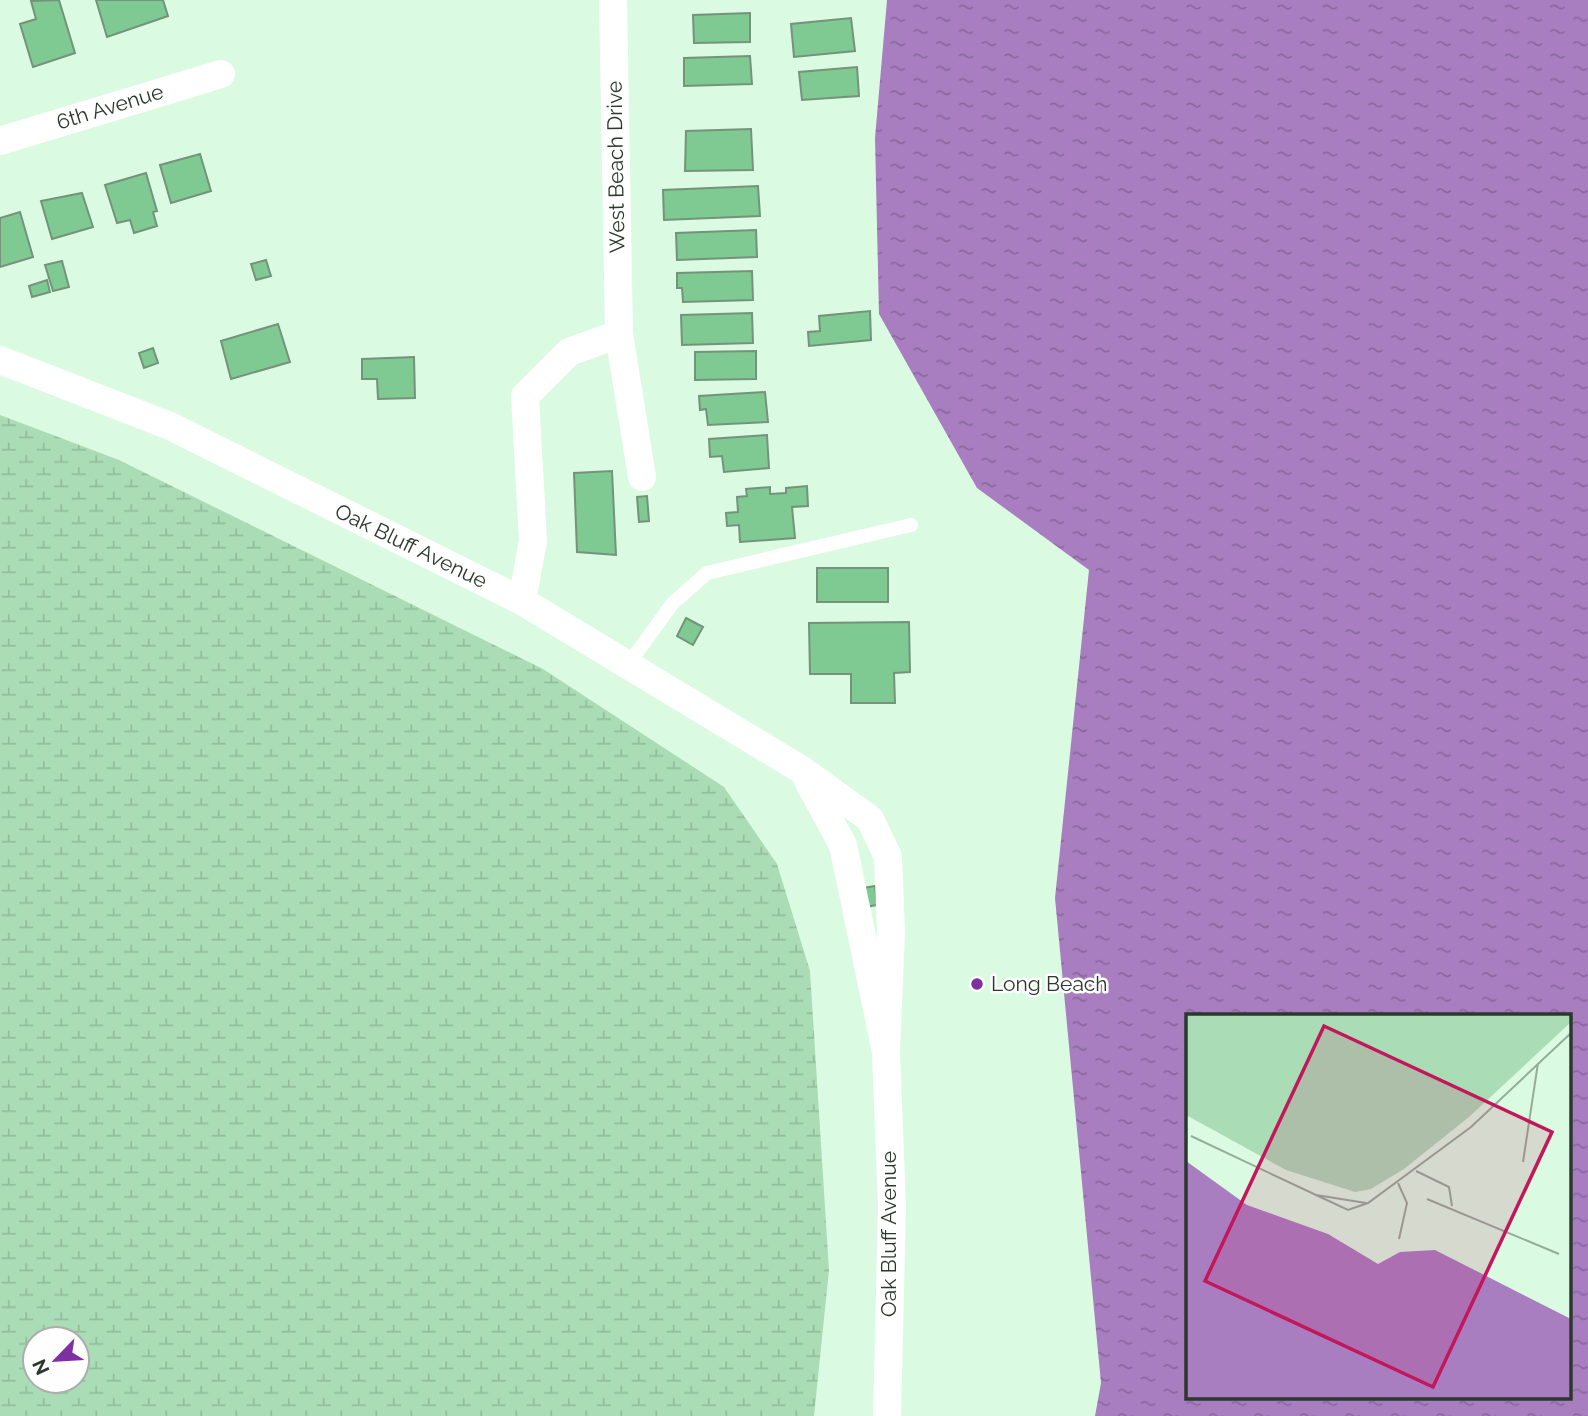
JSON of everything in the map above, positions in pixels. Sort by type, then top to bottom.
[{"type":"street","name":"West Beach Drive","points":[[613,0],[619,334],[642,477]]},
{"type":"street","name":"6th Avenue","points":[[0,141],[221,74]]},
{"type":"street","points":[[522,601],[533,541],[525,396],[569,352],[619,334]]},
{"type":"street","name":"Oak Bluff Avenue","points":[[0,360],[170,426],[522,601],[802,770],[870,820],[888,857],[891,932],[886,1052],[892,1207],[887,1416]]},
{"type":"street","name":"Oak Bluff Avenue","points":[[802,770],[844,845],[886,1052]]},
{"type":"lane","points":[[628,665],[672,604],[707,573],[911,525]]},
{"type":"green space","points":[[0,415],[119,460],[543,669],[724,787],[777,864],[810,971],[829,1270],[814,1416],[0,1416]]},
{"type":"water","points":[[887,0],[1588,0],[1588,1416],[1095,1416],[1101,1383],[1055,898],[1089,570],[977,488],[879,314],[875,138]]},
{"type":"building","points":[[59,0],[75,53],[33,67],[20,24],[36,19],[31,1]]},
{"type":"building","points":[[96,0],[163,0],[168,16],[107,37]]},
{"type":"building","points":[[750,13],[750,42],[694,43],[693,15]]},
{"type":"building","points":[[851,18],[855,51],[794,57],[791,24]]},
{"type":"building","points":[[750,56],[752,84],[684,86],[684,58]]},
{"type":"building","points":[[857,67],[859,96],[802,100],[799,72]]},
{"type":"building","points":[[751,129],[753,170],[685,171],[686,131]]},
{"type":"building","points":[[200,154],[211,191],[171,203],[160,165]]},
{"type":"building","points":[[146,173],[157,211],[153,212],[157,226],[134,233],[130,220],[117,223],[105,185]]},
{"type":"building","points":[[758,186],[760,216],[664,220],[663,190]]},
{"type":"building","points":[[82,193],[93,227],[52,239],[41,201]]},
{"type":"building","points":[[20,212],[33,257],[0,267],[0,218]]},
{"type":"building","points":[[756,230],[757,257],[677,260],[676,233]]},
{"type":"building","points":[[266,260],[271,276],[256,280],[251,264]]},
{"type":"building","points":[[62,261],[69,287],[53,291],[45,265]]},
{"type":"building","points":[[752,271],[753,300],[683,302],[682,288],[677,288],[677,273]]},
{"type":"building","points":[[47,280],[50,292],[32,297],[29,286]]},
{"type":"building","points":[[870,311],[871,340],[809,346],[808,332],[820,331],[819,316]]},
{"type":"building","points":[[752,313],[753,343],[682,345],[681,315]]},
{"type":"building","points":[[278,324],[290,362],[231,379],[221,341]]},
{"type":"building","points":[[153,348],[158,363],[144,368],[139,353]]},
{"type":"building","points":[[756,351],[756,379],[695,380],[695,352]]},
{"type":"building","points":[[414,357],[415,398],[378,399],[377,379],[362,379],[362,359]]},
{"type":"building","points":[[765,392],[768,422],[708,425],[706,409],[700,410],[699,396]]},
{"type":"building","points":[[767,435],[769,468],[724,472],[722,456],[710,457],[709,439]]},
{"type":"building","points":[[612,471],[616,555],[577,552],[574,473]]},
{"type":"building","points":[[807,486],[808,506],[792,507],[795,538],[740,542],[739,525],[727,526],[726,513],[738,512],[737,497],[747,496],[746,489],[770,487],[770,494],[786,493],[786,488]]},
{"type":"building","points":[[647,496],[649,521],[639,522],[637,497]]},
{"type":"building","points":[[817,568],[888,568],[888,602],[817,602]]},
{"type":"building","points":[[686,618],[703,627],[693,645],[677,636]]},
{"type":"building","points":[[909,622],[910,672],[894,673],[895,703],[851,703],[851,674],[810,674],[809,623]]},
{"type":"building","points":[[875,886],[877,905],[866,907],[863,888]]},
{"type":"place","name":"Long Beach","points":[[977,984]]}]
